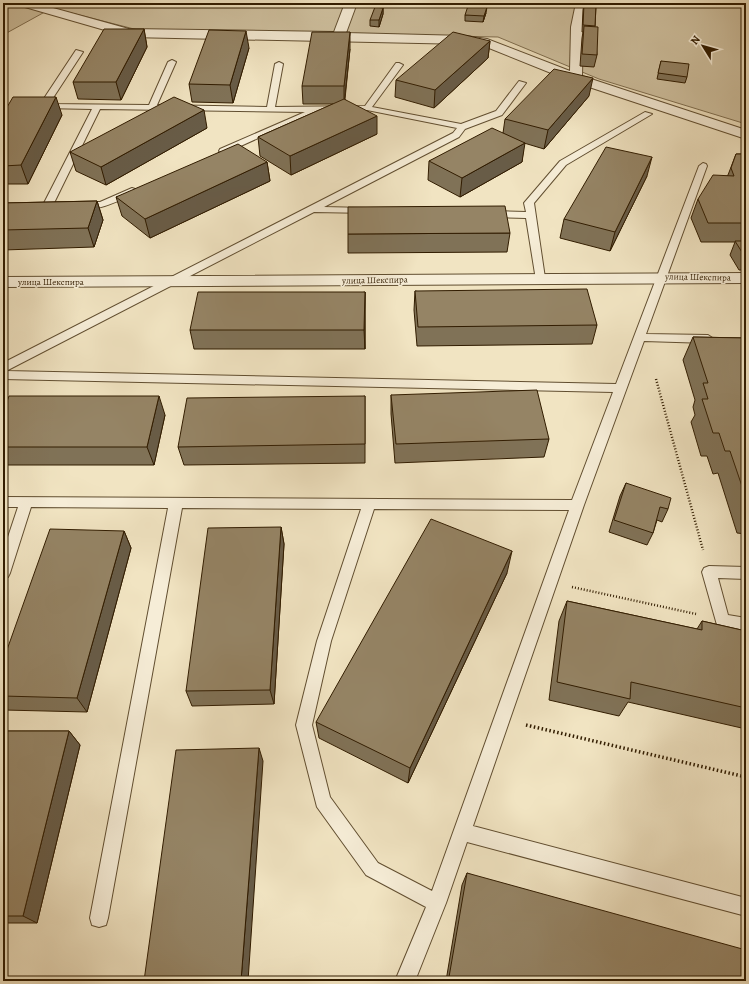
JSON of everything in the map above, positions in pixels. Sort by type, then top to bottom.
[{"type":"street","points":[[22,3],[129,33],[339,36],[466,40],[487,43],[576,78],[746,135]]},
{"type":"street","points":[[339,36],[351,3]]},
{"type":"street","points":[[576,78],[577,27],[582,3]]},
{"type":"street","name":"улица Шекспира","points":[[3,282],[173,282],[662,277],[746,278]]},
{"type":"lane","points":[[79,52],[40,106],[270,110],[367,108],[462,127],[499,113],[522,83]]},
{"type":"lane","points":[[152,108],[172,62]]},
{"type":"lane","points":[[270,110],[279,64]]},
{"type":"lane","points":[[367,108],[399,65]]},
{"type":"lane","points":[[48,205],[97,107]]},
{"type":"lane","points":[[216,155],[316,110]]},
{"type":"lane","points":[[540,278],[529,203],[563,163],[648,114]]},
{"type":"lane","points":[[3,368],[173,282],[456,135],[462,127]]},
{"type":"lane","points":[[405,981],[437,903],[577,505],[703,166]]},
{"type":"lane","points":[[71,205],[102,205],[137,189]]},
{"type":"lane","points":[[312,209],[375,211]]},
{"type":"lane","points":[[484,214],[531,215]]},
{"type":"lane","points":[[639,338],[716,339]]},
{"type":"lane","points":[[3,375],[620,388]]},
{"type":"lane","points":[[3,502],[577,505]]},
{"type":"lane","points":[[3,573],[26,502]]},
{"type":"lane","points":[[99,918],[176,503]]},
{"type":"lane","points":[[369,504],[324,641],[304,725],[323,801],[372,869],[437,903]]},
{"type":"lane","points":[[746,573],[709,572],[722,620],[746,625]]},
{"type":"lane","points":[[462,832],[746,907]]},
{"type":"path","points":[[656,379],[709,572]]},
{"type":"path","points":[[550,583],[722,620]]},
{"type":"path","points":[[502,719],[746,777]]},
{"type":"shaded area","points":[[3,3],[746,3],[746,124],[599,79],[498,37],[138,30],[52,8],[3,35]]},
{"type":"building","points":[[584,4],[596,5],[595,26],[583,25]]},
{"type":"building","points":[[468,6],[487,7],[484,16],[465,15]]},
{"type":"building","points":[[375,7],[383,8],[379,20],[370,20]]},
{"type":"building","points":[[584,26],[598,27],[597,55],[582,54]]},
{"type":"building","points":[[104,29],[144,29],[116,82],[73,82]]},
{"type":"building","points":[[209,30],[246,31],[230,85],[189,84]]},
{"type":"building","points":[[312,32],[350,32],[344,86],[302,86]]},
{"type":"building","points":[[453,32],[490,41],[435,90],[396,80]]},
{"type":"building","points":[[661,61],[689,64],[687,77],[658,73]]},
{"type":"building","points":[[554,69],[593,78],[548,130],[505,119]]},
{"type":"building","points":[[13,97],[56,97],[21,165],[3,166],[3,114]]},
{"type":"building","points":[[174,97],[204,110],[101,167],[70,152]]},
{"type":"building","points":[[344,99],[377,116],[290,156],[258,137]]},
{"type":"building","points":[[492,128],[525,143],[462,178],[429,161]]},
{"type":"building","points":[[238,144],[267,162],[145,219],[116,197]]},
{"type":"building","points":[[606,147],[652,157],[615,232],[564,219]]},
{"type":"building","points":[[736,154],[746,154],[746,223],[708,223],[698,199],[713,175],[734,176],[731,168]]},
{"type":"building","points":[[97,201],[88,228],[3,230],[3,203]]},
{"type":"building","points":[[505,206],[510,233],[348,234],[348,207]]},
{"type":"building","points":[[735,241],[746,241],[746,257],[745,257]]},
{"type":"building","points":[[587,289],[597,325],[418,327],[415,291]]},
{"type":"building","points":[[198,292],[365,292],[364,330],[190,330]]},
{"type":"building","points":[[693,337],[746,338],[746,498],[730,451],[725,451],[719,433],[713,433],[702,399],[708,399],[703,383],[708,383]]},
{"type":"building","points":[[537,390],[549,439],[396,444],[391,395]]},
{"type":"building","points":[[9,396],[159,396],[147,447],[3,447],[3,412]]},
{"type":"building","points":[[365,396],[365,444],[178,447],[187,398]]},
{"type":"building","points":[[626,483],[671,498],[668,509],[660,507],[653,533],[614,520]]},
{"type":"building","points":[[431,519],[512,551],[410,768],[316,722]]},
{"type":"building","points":[[281,527],[270,690],[186,691],[208,528]]},
{"type":"building","points":[[50,529],[124,531],[77,698],[3,696],[3,661]]},
{"type":"building","points":[[567,601],[702,630],[702,621],[746,631],[746,708],[631,682],[630,699],[557,682]]},
{"type":"building","points":[[3,731],[69,731],[23,916],[3,916]]},
{"type":"building","points":[[259,748],[241,981],[144,981],[176,750]]},
{"type":"building","points":[[467,873],[746,950],[746,981],[464,981],[449,977]]}]
